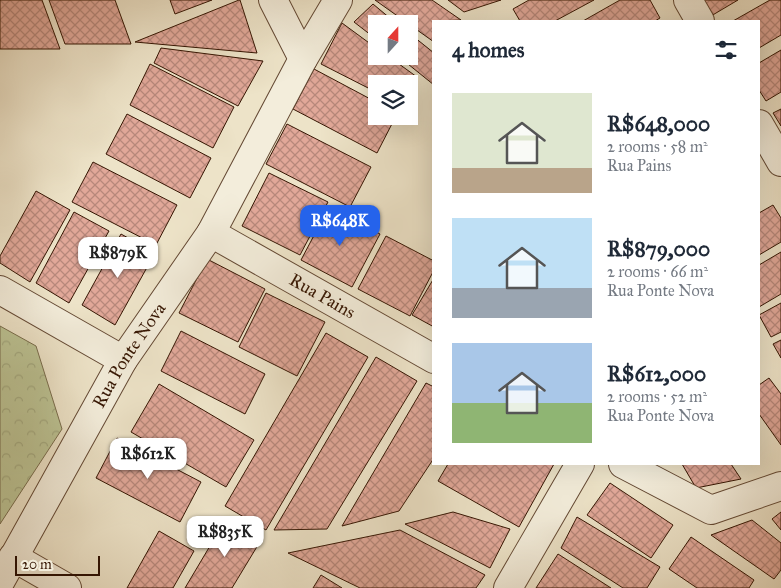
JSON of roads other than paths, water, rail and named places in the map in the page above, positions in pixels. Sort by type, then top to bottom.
[{"type":"street","points":[[273,0],[303,59]]},
{"type":"street","name":"Rua Ponte Nova","points":[[0,582],[123,360],[211,233],[303,59],[338,0]]},
{"type":"street","points":[[688,0],[699,20]]},
{"type":"street","points":[[760,126],[781,162]]},
{"type":"street","name":"Rua Pains","points":[[211,233],[432,358]]},
{"type":"street","points":[[0,290],[123,360]]},
{"type":"street","points":[[508,588],[579,465]]},
{"type":"street","points":[[625,465],[711,510],[781,486]]},
{"type":"street","points":[[13,557],[67,588]]}]
